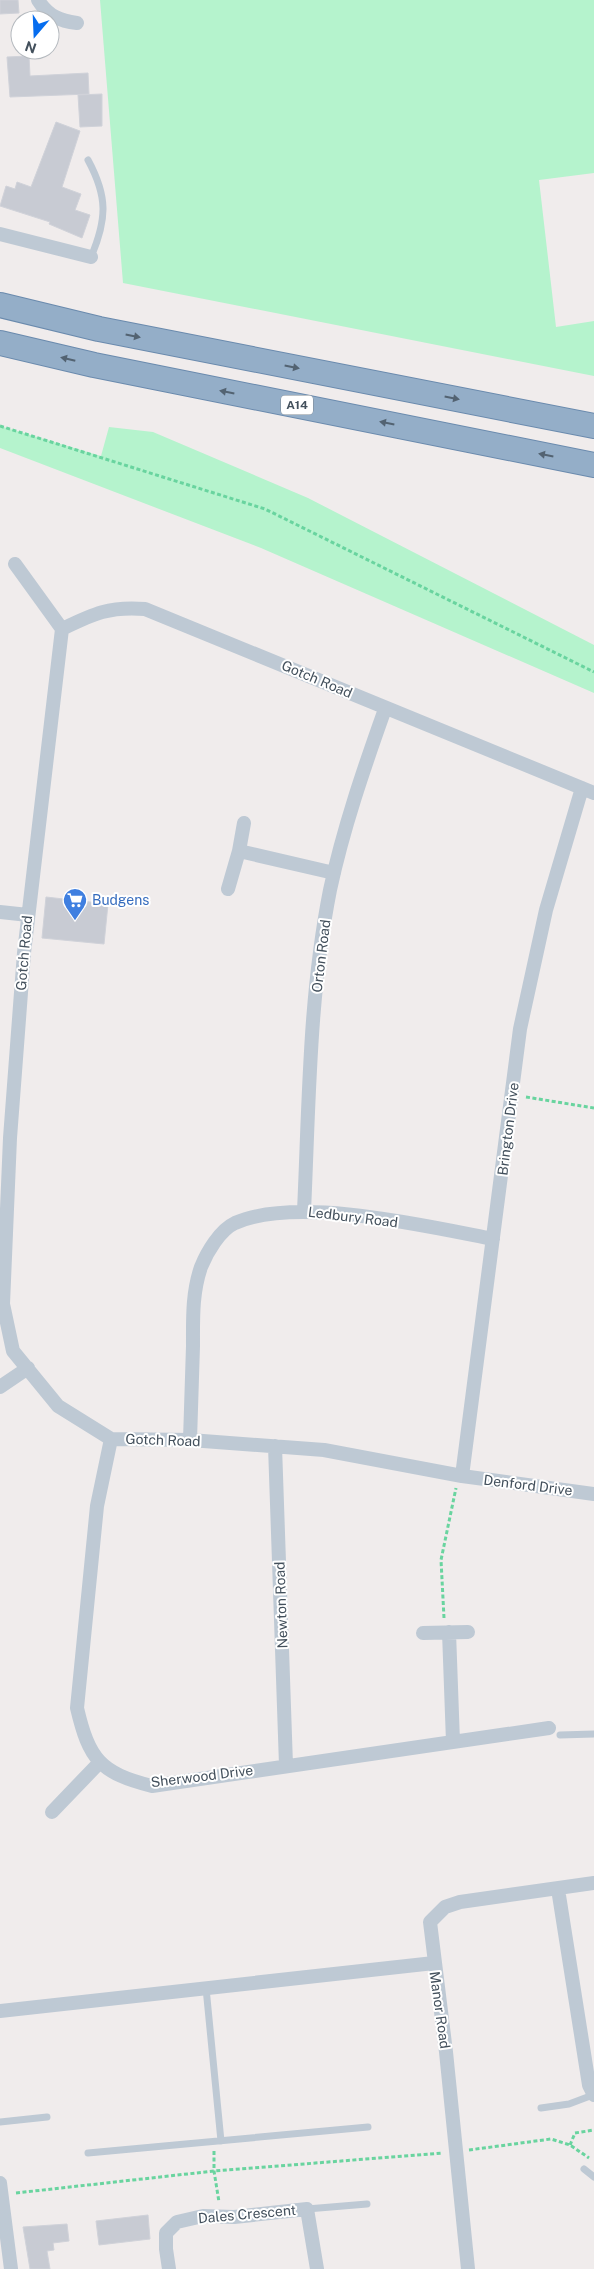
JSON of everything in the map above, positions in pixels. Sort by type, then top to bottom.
[{"type":"highway","points":[[0,305],[99,329],[594,426]]},
{"type":"highway","name":"A14","points":[[0,343],[94,365],[594,465]]},
{"type":"street","points":[[60,20],[77,23]]},
{"type":"street","points":[[0,234],[91,257]]},
{"type":"street","points":[[15,564],[62,629]]},
{"type":"street","name":"Gotch Road","points":[[462,1476],[324,1450],[190,1440],[111,1439],[58,1406],[13,1351],[3,1304],[10,1138],[28,915],[62,629],[100,611],[122,607],[145,610],[588,790]]},
{"type":"street","name":"Orton Road","points":[[304,1211],[311,1045],[318,965],[334,873],[368,758],[385,709]]},
{"type":"street","name":"Brington Drive","points":[[462,1476],[492,1239],[513,1095],[520,1029],[546,910],[588,790]]},
{"type":"street","points":[[228,889],[239,851],[244,823]]},
{"type":"street","points":[[239,851],[334,873]]},
{"type":"street","points":[[0,912],[28,915]]},
{"type":"street","name":"Ledbury Road","points":[[190,1440],[194,1295],[202,1266],[215,1241],[234,1224],[260,1216],[304,1211],[445,1230],[492,1239]]},
{"type":"street","points":[[0,1387],[28,1368]]},
{"type":"street","name":"Sherwood Drive","points":[[111,1439],[97,1506],[77,1708],[83,1736],[99,1763],[124,1779],[152,1786],[453,1742],[554,1732]]},
{"type":"street","name":"Newton Road","points":[[275,1446],[286,1765]]},
{"type":"street","name":"Denford Drive","points":[[462,1476],[594,1494]]},
{"type":"street","points":[[449,1632],[453,1742]]},
{"type":"street","points":[[423,1633],[468,1632]]},
{"type":"street","points":[[52,1812],[99,1763]]},
{"type":"street","name":"Manor Road","points":[[468,2269],[446,2052],[430,1922],[445,1907],[460,1902],[594,1883]]},
{"type":"street","points":[[558,1889],[589,2085],[593,2095]]},
{"type":"street","points":[[0,2011],[434,1962]]},
{"type":"street","points":[[1,2189],[12,2269]]},
{"type":"street","name":"Dales Crescent","points":[[169,2269],[166,2234],[177,2222],[203,2216],[221,2217],[307,2209],[317,2269]]},
{"type":"lane","points":[[88,160],[100,184],[104,208],[101,233],[91,257]]},
{"type":"lane","points":[[554,1732],[594,1734]]},
{"type":"lane","points":[[206,1988],[218,2141]]},
{"type":"lane","points":[[541,2108],[569,2104],[593,2095]]},
{"type":"lane","points":[[0,2122],[47,2117]]},
{"type":"lane","points":[[88,2153],[368,2127]]},
{"type":"lane","points":[[584,2169],[594,2177]]},
{"type":"lane","points":[[307,2209],[367,2204]]},
{"type":"path","points":[[0,426],[266,509],[594,672]]},
{"type":"path","points":[[513,1095],[594,1108]]},
{"type":"path","points":[[449,1632],[444,1619],[441,1560],[455,1490],[462,1476]]},
{"type":"path","points":[[570,2145],[575,2133],[594,2130]]},
{"type":"path","points":[[1,2189],[456,2152],[551,2139],[570,2145],[594,2162]]},
{"type":"path","points":[[218,2141],[214,2171],[221,2217]]},
{"type":"green space","points":[[100,0],[594,0],[594,173],[539,180],[556,327],[594,321],[594,376],[123,283]]},
{"type":"green space","points":[[0,426],[101,456],[109,427],[153,432],[308,498],[594,645],[594,693],[261,548],[0,448]]},
{"type":"building","points":[[0,0],[18,0],[19,10],[10,10],[10,13],[0,14]]},
{"type":"building","points":[[7,57],[10,57],[10,60],[29,60],[30,76],[88,73],[89,94],[10,97]]},
{"type":"building","points":[[102,94],[102,126],[80,127],[78,95]]},
{"type":"building","points":[[56,122],[80,131],[62,187],[81,194],[75,210],[90,215],[82,238],[49,224],[50,222],[0,206],[6,186],[15,189],[17,182],[31,187]]},
{"type":"building","name":"Budgens","points":[[46,897],[108,904],[104,944],[42,938]]},
{"type":"building","points":[[148,2215],[150,2239],[99,2245],[96,2221]]},
{"type":"building","points":[[67,2224],[69,2241],[53,2243],[54,2250],[47,2251],[50,2269],[30,2269],[23,2227]]},
{"type":"place","name":"Budgens","points":[[75,921]]}]
